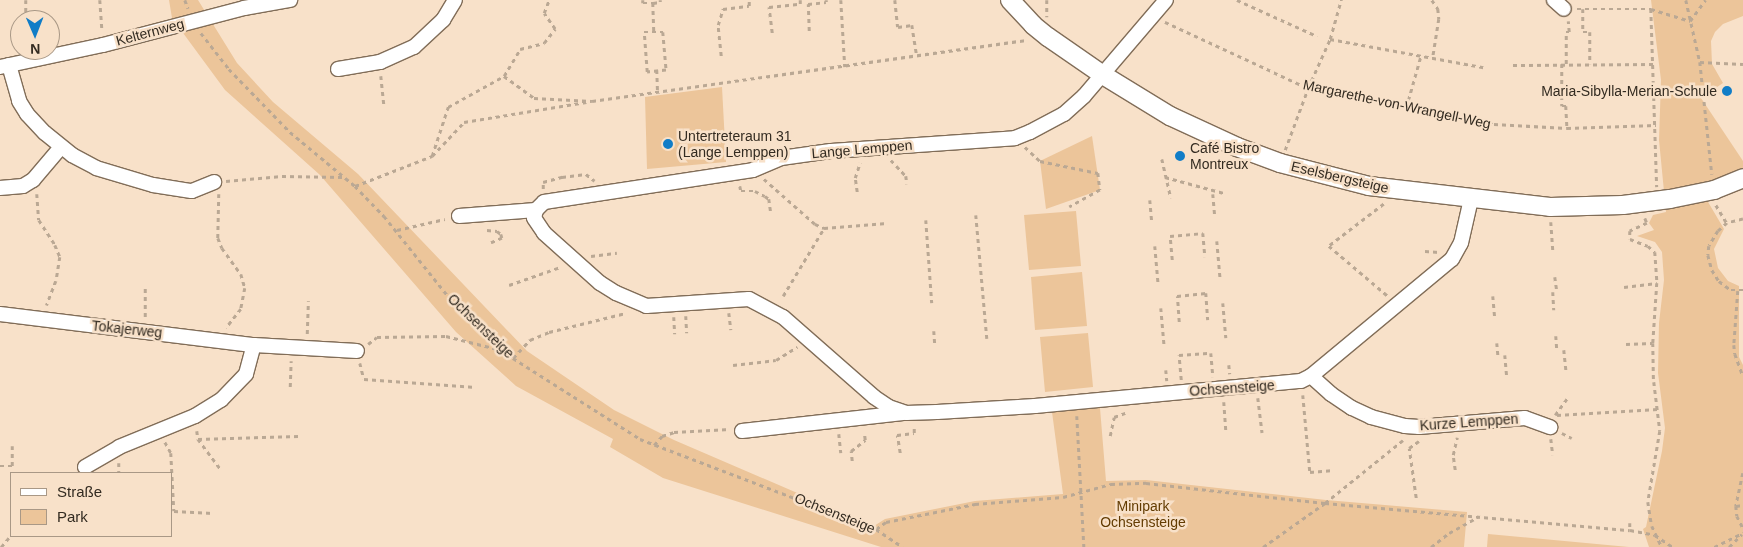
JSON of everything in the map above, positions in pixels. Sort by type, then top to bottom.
[{"type":"street","name":"Kelternweg","points":[[214,182],[192,190],[153,185],[96,168],[61,147],[39,126],[19,101],[4,66],[102,45],[244,8],[290,0]]},
{"type":"street","points":[[338,69],[380,62],[414,47],[443,20],[455,0]]},
{"type":"street","name":"Eselsbergsteige","points":[[1010,0],[1033,25],[1048,37],[1103,75],[1170,116],[1236,147],[1280,163],[1369,186],[1550,207],[1623,206],[1708,192],[1743,178]]},
{"type":"street","name":"Lange Lemppen","points":[[459,216],[540,206],[608,191],[753,170],[781,158],[831,151],[1015,138],[1064,114],[1084,96],[1166,0]]},
{"type":"street","points":[[0,188],[22,186],[33,180],[61,147]]},
{"type":"street","name":"Ochsensteige","points":[[742,431],[909,413],[1077,402],[1181,391],[1292,384],[1311,376],[1452,259],[1461,243],[1471,199]]},
{"type":"street","name":"Ochsensteige","points":[[540,206],[534,218],[544,233],[574,260],[616,293],[646,306],[749,299],[783,317],[874,397],[896,411],[909,413]]},
{"type":"street","name":"Tokajerweg","points":[[0,314],[254,345],[357,352]]},
{"type":"street","points":[[85,467],[119,447],[160,432],[194,416],[220,400],[242,380],[250,364],[254,345]]},
{"type":"street","name":"Kurze Lemppen","points":[[1311,376],[1331,394],[1364,414],[1392,423],[1419,427],[1525,418],[1552,421]]},
{"type":"path","points":[[100,0],[102,45]]},
{"type":"path","points":[[432,156],[448,107],[504,76],[520,49],[544,44],[555,29],[544,13],[549,0]]},
{"type":"path","points":[[643,0],[643,3],[660,2],[660,0]]},
{"type":"path","points":[[721,56],[718,25],[723,9],[749,6],[750,0]]},
{"type":"path","points":[[772,33],[769,6],[800,4],[800,0]]},
{"type":"path","points":[[809,31],[808,4],[826,2],[826,0]]},
{"type":"path","points":[[840,0],[845,67]]},
{"type":"path","points":[[895,0],[898,27],[912,25],[917,55]]},
{"type":"path","points":[[1237,0],[1317,36]]},
{"type":"path","points":[[1280,163],[1308,88],[1330,39],[1341,0]]},
{"type":"path","points":[[1432,0],[1438,9],[1439,18],[1434,58]]},
{"type":"path","points":[[1686,0],[1700,62],[1708,192],[1727,223]]},
{"type":"path","points":[[1690,21],[1705,0]]},
{"type":"path","points":[[652,3],[654,32]]},
{"type":"path","points":[[1583,9],[1583,32],[1590,32],[1590,64]]},
{"type":"path","points":[[1566,64],[1566,32],[1568,32],[1562,10],[1651,9],[1690,21]]},
{"type":"path","points":[[1651,9],[1656,125],[1664,200],[1645,219],[1646,224],[1630,231],[1630,239],[1648,246],[1655,252],[1657,283],[1653,343],[1654,382],[1660,431],[1659,450],[1651,476],[1648,514],[1655,535],[1662,547]]},
{"type":"path","name":"Margarethe-von-Wrangell-Weg","points":[[1153,16],[1308,88],[1494,124],[1566,128],[1656,125]]},
{"type":"path","name":"Ochsensteige","points":[[193,21],[229,69],[255,97],[304,146],[356,186],[396,230],[452,300],[513,358],[640,439],[876,529],[903,547]]},
{"type":"path","points":[[644,32],[663,32],[666,70],[657,70],[647,72],[644,32]]},
{"type":"path","points":[[356,186],[432,156],[464,122],[592,101],[1048,37]]},
{"type":"path","points":[[1330,39],[1483,67]]},
{"type":"path","points":[[1406,108],[1421,55]]},
{"type":"path","points":[[380,62],[384,106]]},
{"type":"path","points":[[1700,62],[1743,64]]},
{"type":"path","points":[[1562,64],[1562,106],[1566,106],[1566,128]]},
{"type":"path","points":[[1513,65],[1654,64]]},
{"type":"path","points":[[657,70],[658,93]]},
{"type":"path","points":[[504,76],[534,98],[592,101]]},
{"type":"path","points":[[1162,159],[1171,198]]},
{"type":"path","points":[[1040,161],[1098,172],[1100,190],[1069,207]]},
{"type":"path","points":[[891,162],[906,176],[907,184]]},
{"type":"path","points":[[857,192],[855,178],[860,164]]},
{"type":"path","points":[[540,206],[543,182],[562,177],[586,174],[608,191]]},
{"type":"path","points":[[758,175],[815,224],[824,228],[887,223]]},
{"type":"path","points":[[221,340],[226,329],[241,310],[245,288],[241,274],[222,248],[218,238],[221,198],[214,182],[282,176],[344,177]]},
{"type":"path","points":[[1165,177],[1224,193]]},
{"type":"path","points":[[741,191],[755,191],[765,196],[769,199],[772,214]]},
{"type":"path","points":[[1397,303],[1329,246],[1401,191]]},
{"type":"path","points":[[1213,194],[1215,217]]},
{"type":"path","points":[[1150,200],[1152,222]]},
{"type":"path","points":[[37,206],[43,228],[55,245],[60,257],[56,281],[42,320]]},
{"type":"path","points":[[1550,207],[1553,251]]},
{"type":"path","points":[[976,215],[987,339]]},
{"type":"path","points":[[396,230],[459,216]]},
{"type":"path","points":[[1743,219],[1727,223],[1718,231],[1709,246],[1709,264],[1719,281],[1732,290],[1743,290]]},
{"type":"path","points":[[926,220],[932,303]]},
{"type":"path","points":[[783,296],[824,228]]},
{"type":"path","points":[[487,230],[501,234],[502,238],[491,243]]},
{"type":"path","points":[[1172,260],[1170,236],[1203,233],[1204,257]]},
{"type":"path","points":[[1217,241],[1220,278]]},
{"type":"path","points":[[1155,246],[1158,284]]},
{"type":"path","points":[[509,285],[574,260],[618,253]]},
{"type":"path","points":[[1555,278],[1557,292]]},
{"type":"path","points":[[1624,287],[1657,283]]},
{"type":"path","points":[[144,331],[145,287]]},
{"type":"path","points":[[1738,290],[1734,345],[1743,376]]},
{"type":"path","points":[[1553,292],[1554,310]]},
{"type":"path","points":[[1179,322],[1177,296],[1206,293],[1208,320]]},
{"type":"path","points":[[1493,296],[1494,318]]},
{"type":"path","points":[[307,348],[308,301]]},
{"type":"path","points":[[1223,303],[1226,338]]},
{"type":"path","points":[[513,358],[530,340],[549,332],[629,313],[646,306]]},
{"type":"path","points":[[1161,308],[1164,346]]},
{"type":"path","points":[[730,317],[731,330]]},
{"type":"path","points":[[686,319],[687,332]]},
{"type":"path","points":[[674,321],[675,334]]},
{"type":"path","points":[[934,331],[935,344]]},
{"type":"path","points":[[357,352],[377,337],[425,335],[446,336],[503,350]]},
{"type":"path","points":[[1556,336],[1557,350]]},
{"type":"path","points":[[1497,343],[1498,355]]},
{"type":"path","points":[[1626,344],[1653,343]]},
{"type":"path","points":[[290,387],[291,347]]},
{"type":"path","points":[[733,364],[776,360],[793,350]]},
{"type":"path","points":[[1564,350],[1566,370]]},
{"type":"path","points":[[1181,391],[1179,355],[1211,353],[1214,389]]},
{"type":"path","points":[[1505,355],[1507,376]]},
{"type":"path","points":[[364,379],[476,387]]},
{"type":"path","points":[[1552,421],[1568,397]]},
{"type":"path","points":[[1077,402],[1084,547]]},
{"type":"path","points":[[1303,402],[1310,472],[1331,470]]},
{"type":"path","points":[[1224,403],[1226,430]]},
{"type":"path","points":[[1258,403],[1262,433]]},
{"type":"path","points":[[1552,421],[1658,409]]},
{"type":"path","points":[[900,453],[898,435],[914,433],[909,413]]},
{"type":"path","points":[[1110,436],[1114,417],[1123,413]]},
{"type":"path","points":[[194,416],[198,439],[221,470]]},
{"type":"path","points":[[1263,547],[1325,503],[1419,427]]},
{"type":"path","points":[[654,445],[662,436],[674,432],[728,429],[742,431]]},
{"type":"path","points":[[160,432],[171,453],[172,472]]},
{"type":"path","points":[[852,461],[851,451],[865,440],[864,432]]},
{"type":"path","points":[[838,434],[841,453]]},
{"type":"path","points":[[198,439],[298,436]]},
{"type":"path","points":[[1456,470],[1454,455],[1457,441]]},
{"type":"path","points":[[0,466],[12,466],[12,446]]},
{"type":"path","points":[[1410,457],[1416,498]]},
{"type":"path","points":[[172,472],[174,511],[213,513]]},
{"type":"path","points":[[1743,473],[1736,506],[1737,516],[1743,528]]},
{"type":"path","points":[[876,529],[886,522],[975,504],[1063,497],[1111,484],[1146,483],[1325,503],[1630,530],[1655,535],[1672,547]]},
{"type":"path","points":[[1736,506],[1743,505]]},
{"type":"path","points":[[1431,547],[1449,533],[1479,516]]},
{"type":"path","points":[[1630,523],[1630,530]]},
{"type":"path","points":[[1714,547],[1743,533]]},
{"type":"path","points":[[1729,547],[1743,533]]},
{"type":"path","points":[[1,547],[10,535]]},
{"type":"green space","name":"Minipark Ochsensteige","points":[[169,0],[198,0],[237,63],[273,102],[358,174],[527,351],[614,410],[674,440],[874,526],[885,519],[975,501],[1063,494],[1052,412],[1100,408],[1106,481],[1146,480],[1326,500],[1467,512],[1464,547],[881,547],[663,478],[610,447],[613,439],[516,386],[456,332],[320,175],[225,90],[172,18]]},
{"type":"green space","points":[[1651,0],[1743,0],[1743,16],[1723,24],[1715,32],[1711,41],[1712,64],[1723,83],[1701,98],[1743,161],[1743,169],[1698,185],[1724,229],[1714,249],[1718,268],[1728,281],[1739,286],[1739,357],[1743,365],[1743,547],[1649,547],[1643,529],[1646,527],[1665,428],[1658,373],[1659,323],[1664,280],[1662,252],[1655,242],[1637,236],[1654,230],[1649,223],[1653,215],[1666,212],[1659,140],[1661,80]]},
{"type":"green space","points":[[722,87],[726,162],[647,169],[645,97]]},
{"type":"green space","points":[[1092,136],[1100,190],[1046,209],[1040,161]]},
{"type":"green space","points":[[1076,211],[1081,266],[1029,270],[1024,215]]},
{"type":"green space","points":[[1082,272],[1087,326],[1035,330],[1031,277]]},
{"type":"green space","points":[[1088,333],[1093,387],[1045,392],[1040,337]]},
{"type":"green space","points":[[1488,534],[1629,547],[1487,547]]},
{"type":"place","name":"Maria-Sibylla-Merian-Schule","points":[[1727,91]]},
{"type":"place","name":"Untertreteraum 31 (Lange Lemppen)","points":[[668,144]]},
{"type":"place","name":"Café Bistro Montreux","points":[[1180,156]]}]
